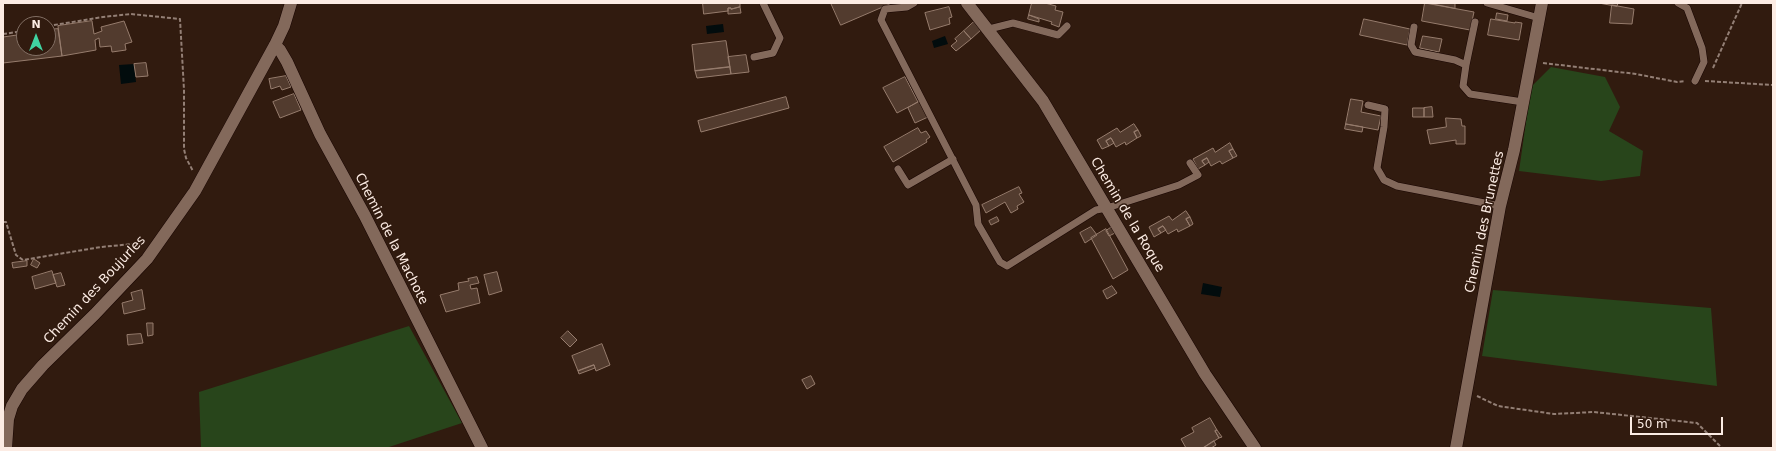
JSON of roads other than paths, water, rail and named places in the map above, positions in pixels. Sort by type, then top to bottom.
[{"type":"street","name":"Chemin des Boujurles","points":[[6,448],[8,419],[12,406],[22,389],[43,364],[95,314],[147,259],[197,188],[275,45],[284,26],[291,3]]},
{"type":"street","name":"Chemin de la Roque","points":[[967,3],[989,29],[1043,101],[1204,374],[1254,448]]},
{"type":"street","name":"Chemin des Brunettes","points":[[1456,448],[1500,206],[1514,150],[1542,3]]},
{"type":"street","name":"Chemin de la Machote","points":[[275,45],[280,50],[287,62],[320,134],[365,216],[482,448]]},
{"type":"lane","points":[[754,57],[773,53],[780,38],[763,3]]},
{"type":"lane","points":[[914,3],[907,7],[885,9],[881,20],[976,205],[978,224],[1000,262],[1007,266],[1096,210],[1107,208],[1179,185],[1198,175],[1190,163]]},
{"type":"lane","points":[[1487,3],[1539,18]]},
{"type":"lane","points":[[1678,3],[1687,8],[1702,48],[1704,62],[1695,81]]},
{"type":"lane","points":[[1475,22],[1463,86],[1470,94],[1523,102]]},
{"type":"lane","points":[[989,29],[1013,23],[1058,35],[1067,26]]},
{"type":"lane","points":[[1414,27],[1411,45],[1415,52],[1455,60],[1466,65]]},
{"type":"lane","points":[[1368,105],[1385,109],[1384,127],[1377,168],[1384,180],[1397,186],[1500,206]]},
{"type":"lane","points":[[898,169],[908,185],[953,159]]}]
